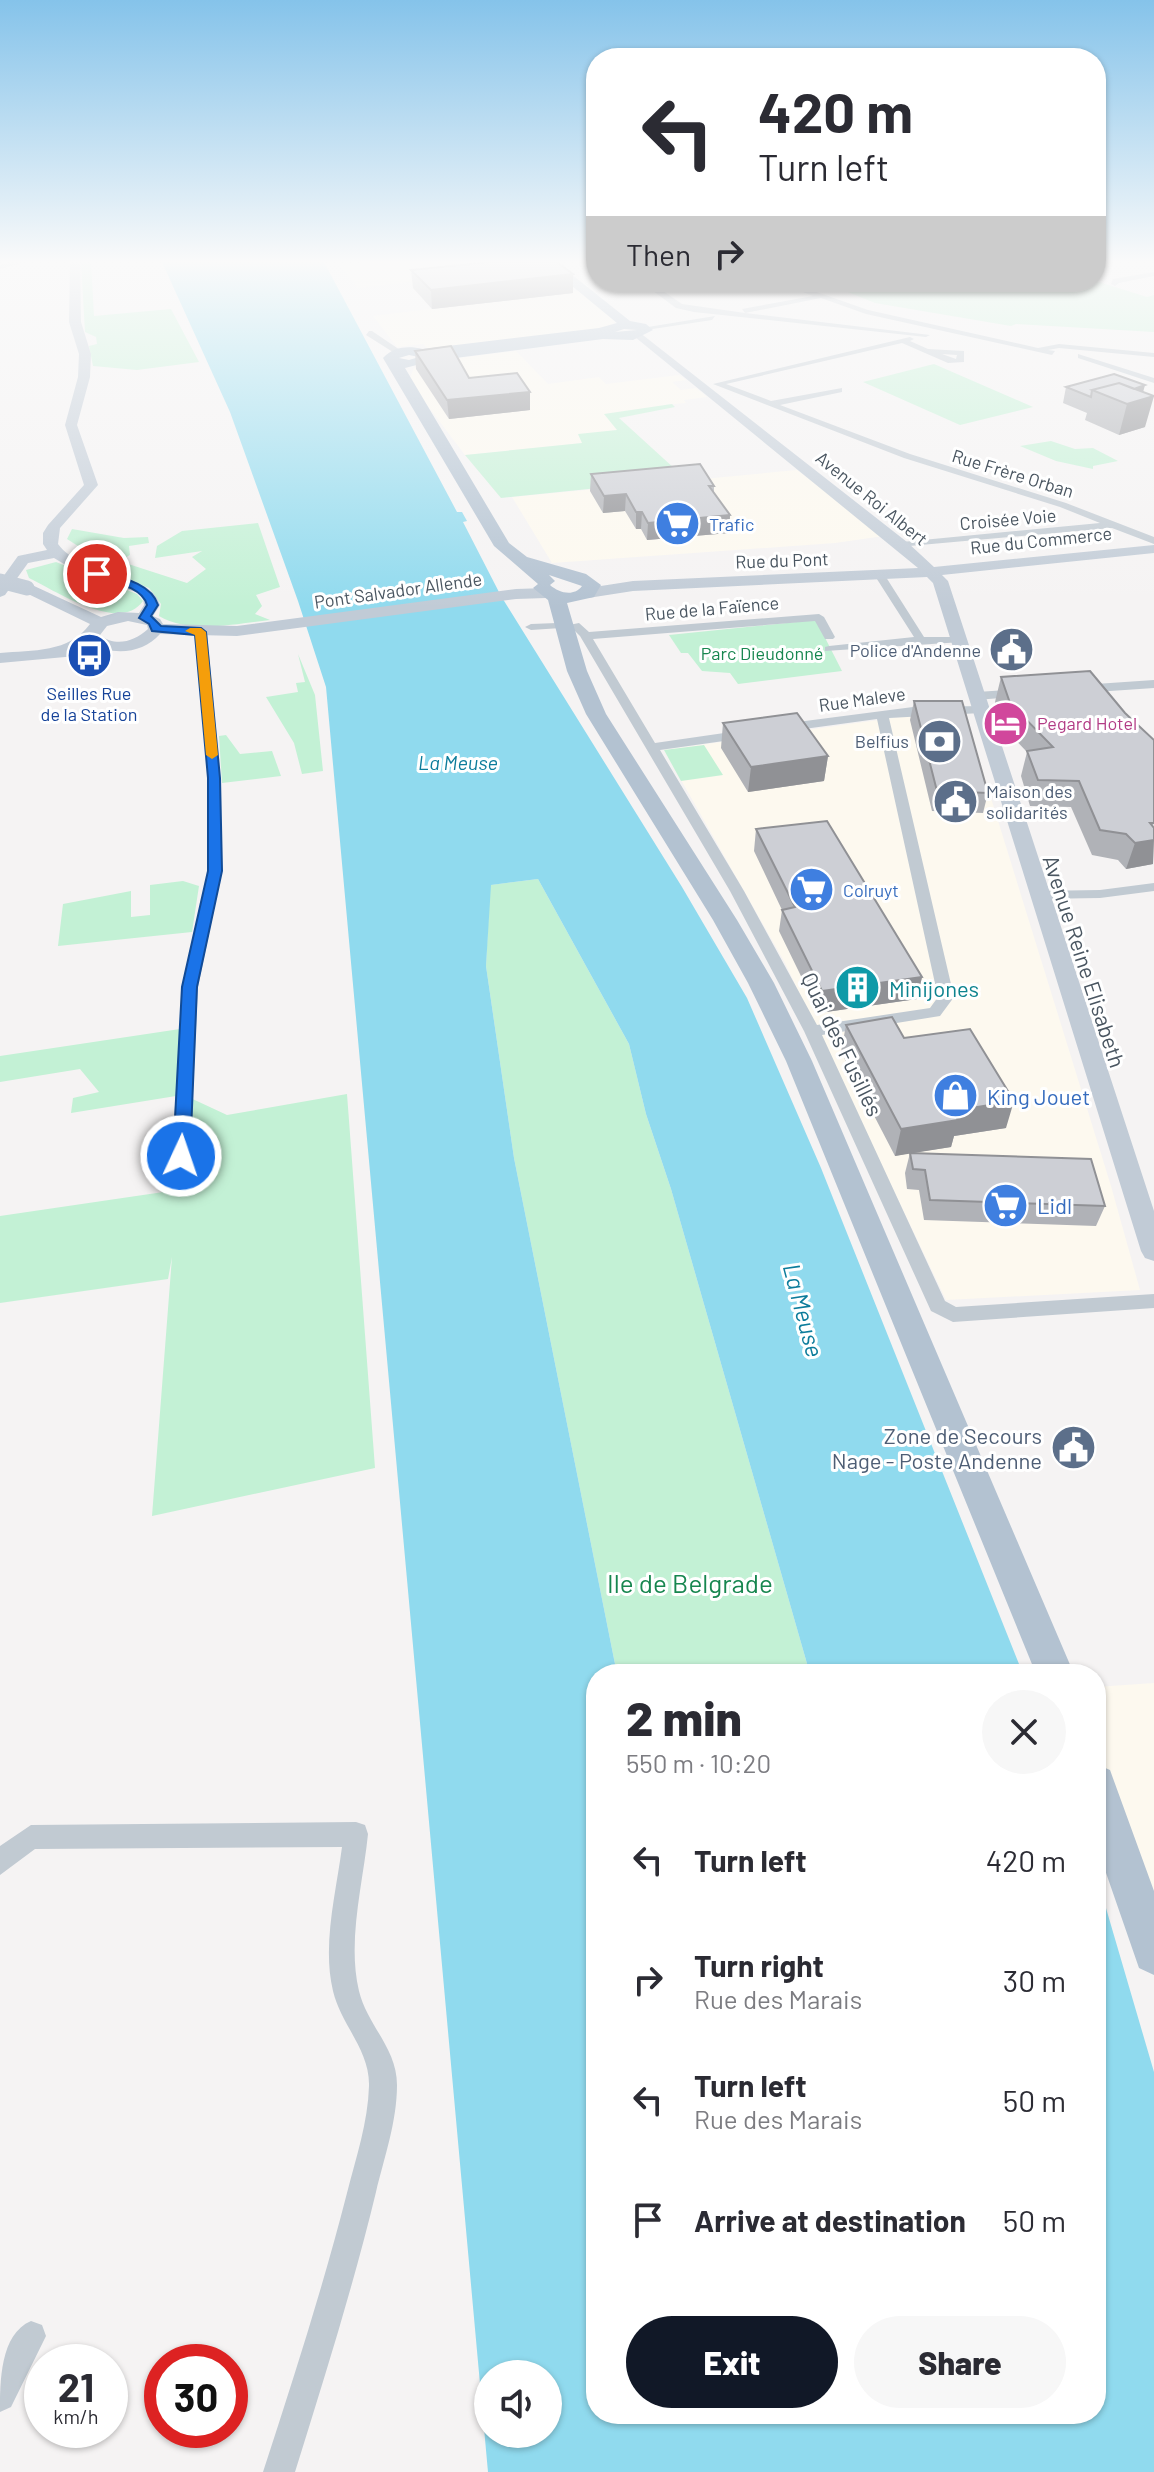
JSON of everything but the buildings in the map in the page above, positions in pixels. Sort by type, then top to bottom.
[{"type":"main road","points":[[0,581],[27,588],[99,634],[133,644],[145,640],[150,623],[150,596],[141,589],[76,567],[57,553],[49,540],[50,532],[91,485],[71,425],[84,377]]},
{"type":"main road","points":[[419,377],[497,537],[566,603]]},
{"type":"main road","name":"Avenue Roi Albert","points":[[700,377],[931,571]]},
{"type":"main road","name":"Rue du Commerce","points":[[931,571],[1154,549]]},
{"type":"main road","points":[[0,592],[23,559],[57,553]]},
{"type":"main road","points":[[514,556],[565,576],[577,671],[596,714],[725,920],[761,983],[799,1061],[1051,1664]]},
{"type":"main road","name":"Rue du Pont","points":[[566,603],[633,586],[880,576],[931,571]]},
{"type":"main road","name":"Avenue Reine Elisabeth","points":[[931,571],[940,581],[1154,1251]]},
{"type":"main road","name":"Pont Salvador Allende","points":[[99,634],[114,618],[201,632],[286,625],[516,594],[566,603]]},
{"type":"main road","points":[[0,658],[60,654],[99,634]]},
{"type":"main road","points":[[1106,1813],[1154,1953]]},
{"type":"street","points":[[709,384],[739,377]]},
{"type":"street","name":"Rue Frère Orban","points":[[709,384],[954,473],[1019,490],[1154,541]]},
{"type":"street","points":[[771,404],[839,390]]},
{"type":"street","name":"Croisée Voie","points":[[902,545],[1116,525]]},
{"type":"street","points":[[880,576],[921,640],[958,640]]},
{"type":"street","points":[[531,627],[566,603]]},
{"type":"street","name":"Rue de la Faïence","points":[[566,603],[819,617],[832,645],[921,640]]},
{"type":"street","name":"Quai des Fusillés","points":[[566,603],[737,891],[812,1031],[938,1306],[953,1315],[1154,1301]]},
{"type":"street","points":[[181,1156],[190,987],[215,871],[214,778],[201,632]]},
{"type":"street","points":[[1070,690],[1154,684]]},
{"type":"street","name":"Rue Maleve","points":[[772,730],[979,703],[1039,692]]},
{"type":"street","points":[[812,1031],[935,1012],[946,997],[882,714]]},
{"type":"street","points":[[652,747],[757,732]]},
{"type":"street","points":[[1038,895],[1100,894],[1154,887]]},
{"type":"street","points":[[0,1862],[31,1837],[356,1834],[344,1977],[352,2011],[380,2055],[384,2082],[382,2107],[348,2254],[279,2472]]},
{"type":"street","points":[[0,2396],[31,2336]]},
{"type":"shaded area","points":[[410,377],[542,377],[548,384],[599,377],[606,384],[682,377],[686,380],[672,382],[681,390],[696,388],[707,397],[664,405],[665,408],[605,414],[618,430],[578,435],[583,443],[465,455]]},
{"type":"shaded area","points":[[797,470],[884,536],[835,543],[552,563],[512,497]]},
{"type":"shaded area","points":[[965,714],[1111,1186],[1140,1290],[946,1300],[785,963],[664,750],[900,717]]},
{"type":"shaded area","points":[[1154,1683],[1154,1899],[1106,1769],[1106,1686]]},
{"type":"green space","points":[[881,377],[965,377],[1033,407],[960,425],[863,382]]},
{"type":"green space","points":[[672,404],[675,407],[619,418],[686,479],[501,498],[465,455],[582,443],[578,434],[617,430],[604,414]]},
{"type":"green space","points":[[1051,441],[1075,449],[1093,448],[1118,461],[1093,466],[1093,469],[1056,461],[1020,446]]},
{"type":"green space","points":[[258,523],[280,587],[256,595],[262,606],[255,614],[270,620],[228,625],[184,625],[159,616],[161,604],[149,588],[99,569],[100,560],[67,539],[72,529],[124,538],[148,537],[149,543],[129,546],[130,555],[119,561],[187,583],[206,569],[192,557],[202,551],[155,558],[157,546],[182,531]]},
{"type":"green space","points":[[56,562],[137,594],[143,601],[133,610],[104,612],[71,600],[29,578],[26,570]]},
{"type":"green space","name":"Parc Dieudonné","points":[[816,620],[842,671],[738,684],[730,673],[702,671],[688,653],[681,653],[669,635]]},
{"type":"green space","points":[[298,654],[315,695],[323,771],[302,774],[294,743],[266,697],[298,692],[296,683],[305,682]]},
{"type":"green space","points":[[226,735],[240,754],[272,751],[281,776],[222,783],[219,736]]},
{"type":"green space","points":[[704,745],[723,775],[681,781],[664,750]]},
{"type":"green space","name":"Ile de Belgrade","points":[[538,879],[629,1044],[646,1114],[671,1189],[807,1664],[615,1664],[514,1158],[486,966],[490,885]]},
{"type":"green space","points":[[183,881],[199,886],[192,932],[58,946],[63,904],[131,891],[131,917],[150,915],[150,885]]},
{"type":"green space","points":[[180,1029],[176,1096],[71,1113],[73,1098],[99,1092],[80,1069],[0,1082],[0,1056]]},
{"type":"green space","points":[[347,1094],[375,1468],[152,1516],[172,1257],[168,1279],[0,1303],[0,1216],[177,1190],[184,1095],[227,1115]]},
{"type":"water","name":"La Meuse","points":[[214,377],[385,377],[457,512],[462,512],[467,521],[463,522],[501,596],[682,887],[747,998],[821,1168],[1019,1664],[807,1664],[671,1189],[646,1114],[629,1044],[538,879],[491,885],[486,966],[514,1158],[615,1664],[586,1664],[586,2424],[1106,2424],[1106,1908],[1154,2072],[1154,2472],[488,2472],[486,2448],[562,2448],[562,2360],[478,2360],[326,687],[230,412]]},
{"type":"slow traffic","points":[[190,631],[201,632],[212,755]]},
{"type":"place","name":"Trafic","points":[[678,524]]},
{"type":"place","name":"Police d'Andenne","points":[[1012,650]]},
{"type":"place","name":"Seilles Rue de la Station","points":[[89,655]]},
{"type":"place","name":"Pegard Hotel","points":[[1006,723]]},
{"type":"place","name":"Belfius","points":[[940,741]]},
{"type":"place","name":"Maison des solidarités","points":[[955,801]]},
{"type":"place","name":"Colruyt","points":[[812,890]]},
{"type":"place","name":"Minijones","points":[[858,988]]},
{"type":"place","name":"King Jouet","points":[[956,1096]]},
{"type":"place","name":"Lidl","points":[[1006,1205]]},
{"type":"place","name":"Zone de Secours Nage - Poste Andenne","points":[[1073,1448]]},
{"type":"route","points":[[97,574],[141,589],[150,596],[152,605],[144,618],[154,622],[156,629],[201,632],[214,778],[215,871],[190,987],[181,1156]]}]
